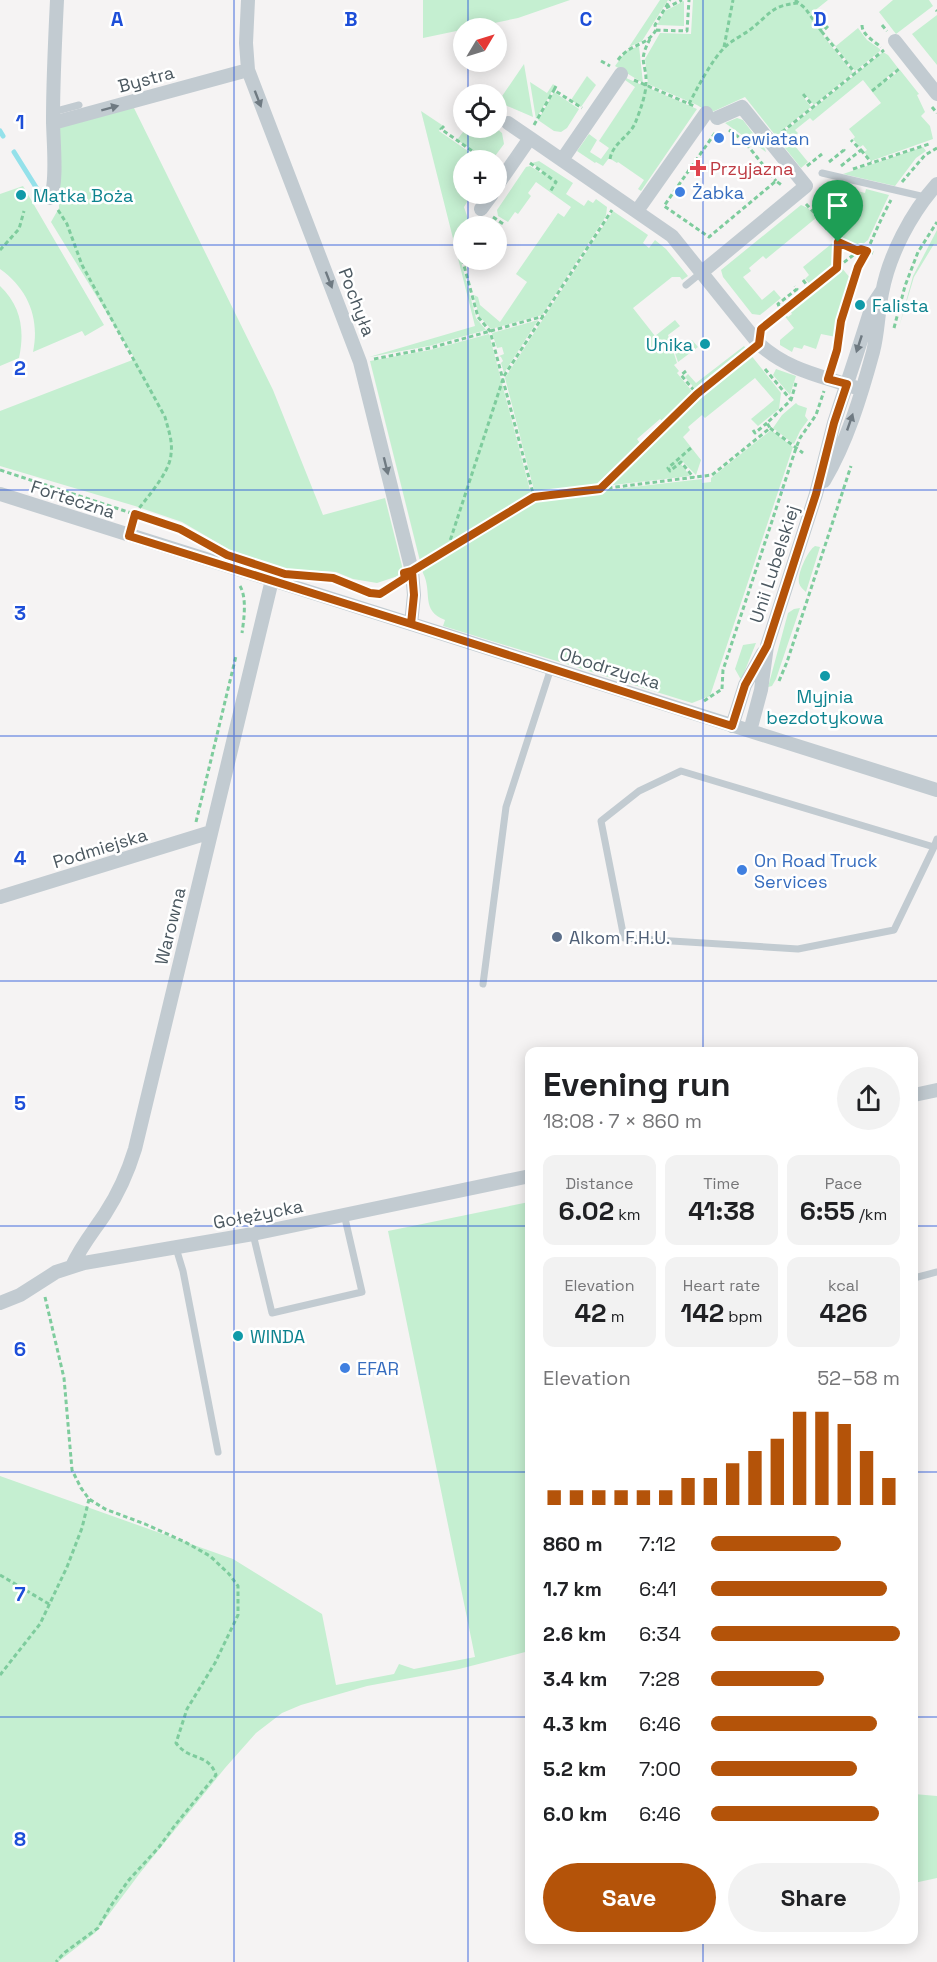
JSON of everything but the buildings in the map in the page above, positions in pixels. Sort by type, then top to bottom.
[{"type":"street","points":[[50,198],[53,188],[57,0]]},
{"type":"street","name":"Pochyła","points":[[248,0],[246,43],[248,70],[360,362],[412,571],[414,595],[411,624]]},
{"type":"street","points":[[890,48],[933,99]]},
{"type":"street","name":"Bystra","points":[[53,117],[248,70]]},
{"type":"street","points":[[562,160],[617,71]]},
{"type":"street","points":[[637,211],[711,116],[742,107],[806,186],[702,272]]},
{"type":"street","points":[[508,123],[672,236],[777,359],[801,370],[850,386]]},
{"type":"street","points":[[507,170],[529,137]]},
{"type":"street","name":"Unii Lubelskiej","points":[[816,494],[834,464],[858,399],[873,351],[882,291],[893,258],[910,220],[925,197],[937,184]]},
{"type":"street","points":[[482,209],[485,204]]},
{"type":"street","name":"Unii Lubelskiej","points":[[750,731],[761,690],[767,646],[816,494],[834,423],[850,386],[872,306],[882,291]]},
{"type":"street","name":"Forteczna","points":[[0,494],[272,580]]},
{"type":"street","name":"Obodrzycka","points":[[272,580],[937,790]]},
{"type":"street","name":"Warowna","points":[[72,1266],[85,1240],[104,1215],[117,1192],[133,1156],[272,580]]},
{"type":"street","name":"Unii Lubelskiej","points":[[732,726],[745,685],[767,646]]},
{"type":"street","name":"Podmiejska","points":[[0,897],[211,832]]},
{"type":"street","points":[[918,1094],[937,1090]]},
{"type":"street","name":"Gołężycka","points":[[0,1303],[20,1295],[57,1272],[72,1266],[253,1234],[525,1177]]},
{"type":"lane","points":[[53,117],[79,105]]},
{"type":"lane","points":[[826,175],[925,197]]},
{"type":"lane","points":[[686,285],[702,272]]},
{"type":"lane","points":[[483,984],[507,807],[551,668]]},
{"type":"lane","points":[[934,848],[681,771],[639,791],[601,821],[624,938],[798,949],[894,930],[934,848],[937,838]]},
{"type":"lane","points":[[253,1234],[272,1313],[362,1292],[344,1214]]},
{"type":"lane","points":[[176,1248],[183,1271],[218,1452]]},
{"type":"lane","points":[[918,1277],[937,1272]]},
{"type":"path","points":[[610,159],[615,147],[633,128],[641,108],[646,86],[642,54],[656,30],[655,24],[670,0]]},
{"type":"path","points":[[665,9],[682,0]]},
{"type":"path","points":[[656,30],[687,31],[689,0]]},
{"type":"path","points":[[724,48],[733,0]]},
{"type":"path","points":[[795,0],[855,73]]},
{"type":"path","points":[[689,104],[695,91],[724,48],[753,28],[773,9],[784,4],[799,3]]},
{"type":"path","points":[[778,151],[782,132],[890,48],[867,36],[862,25]]},
{"type":"path","points":[[822,32],[828,26]]},
{"type":"path","points":[[620,58],[625,50],[650,39]]},
{"type":"path","points":[[601,61],[617,71]]},
{"type":"path","points":[[872,91],[901,68],[895,61]]},
{"type":"path","points":[[529,137],[555,88],[569,100]]},
{"type":"path","points":[[803,94],[814,107]]},
{"type":"path","points":[[933,99],[937,113]]},
{"type":"path","points":[[444,126],[441,129],[471,150]]},
{"type":"path","points":[[715,133],[664,206],[709,237],[776,181],[797,205],[806,204],[817,216],[837,200],[847,213],[825,229]]},
{"type":"path","points":[[851,169],[929,144]]},
{"type":"path","points":[[829,162],[844,150],[842,148]]},
{"type":"path","points":[[722,689],[723,670],[796,448],[816,415],[828,379],[837,350],[841,321],[858,267],[896,191],[914,166],[925,155],[937,148]]},
{"type":"path","points":[[861,150],[871,162]]},
{"type":"path","points":[[813,161],[822,154]]},
{"type":"path","points":[[523,166],[534,160]]},
{"type":"path","points":[[528,162],[556,182],[550,192]]},
{"type":"path","points":[[826,175],[852,214],[838,242],[837,268]]},
{"type":"path","points":[[50,198],[67,224],[82,265],[165,417],[171,438],[172,455],[166,471],[135,514],[129,536]]},
{"type":"path","points":[[448,549],[504,376],[619,199]]},
{"type":"path","points":[[0,250],[19,230],[24,211]]},
{"type":"path","points":[[838,242],[858,251]]},
{"type":"path","points":[[761,329],[858,251],[861,249],[873,253]]},
{"type":"path","points":[[465,270],[478,317],[490,331],[534,497]]},
{"type":"path","points":[[803,280],[810,290]]},
{"type":"path","points":[[782,313],[777,304],[797,289],[795,286]]},
{"type":"path","points":[[360,362],[430,348],[544,316]]},
{"type":"path","points":[[761,329],[763,340]]},
{"type":"path","points":[[761,329],[763,340]]},
{"type":"path","points":[[600,489],[697,394],[763,340]]},
{"type":"path","points":[[764,367],[791,400]]},
{"type":"path","points":[[753,430],[755,433],[791,400],[801,370]]},
{"type":"path","points":[[686,371],[681,375],[697,394]]},
{"type":"path","points":[[766,423],[803,453]]},
{"type":"path","points":[[315,577],[333,578],[370,593],[380,594],[405,578],[404,573],[412,571],[534,497],[712,475],[770,428]]},
{"type":"path","points":[[691,448],[668,468],[670,471],[681,462],[694,478]]},
{"type":"path","points":[[0,470],[180,529],[208,544]]},
{"type":"path","points":[[235,580],[242,589],[243,597],[243,622],[239,644]]},
{"type":"path","points":[[192,838],[237,655]]},
{"type":"path","points":[[41,1281],[64,1378],[72,1470],[89,1499],[105,1509],[194,1546],[210,1556],[238,1586],[238,1614],[215,1663],[187,1709],[176,1743],[183,1752],[213,1766],[216,1775],[159,1848],[128,1881],[98,1928],[64,1953],[56,1962]]},
{"type":"path","points":[[0,1675],[40,1624],[67,1567],[82,1528],[89,1499]]},
{"type":"path","points":[[0,1575],[49,1604]]},
{"type":"green space","points":[[423,0],[570,0],[507,20],[507,18],[453,18],[453,32],[423,38]]},
{"type":"green space","points":[[660,0],[668,0],[642,41],[629,47]]},
{"type":"green space","points":[[693,0],[828,0],[813,12],[825,27],[820,32],[853,73],[814,105],[804,93],[802,95],[811,107],[781,131],[779,140],[745,97],[710,113],[648,84],[645,59],[660,33],[691,34]]},
{"type":"green space","points":[[893,0],[929,0],[933,6],[896,34],[879,12]]},
{"type":"green space","points":[[684,1],[684,26],[657,25],[665,11]]},
{"type":"green space","points":[[937,15],[937,65],[912,34]]},
{"type":"green space","points":[[858,28],[880,51],[855,71],[824,32],[836,46]]},
{"type":"green space","points":[[639,46],[643,83],[615,66],[626,51]]},
{"type":"green space","points":[[883,52],[898,68],[885,79],[887,81],[900,70],[919,94],[917,95],[925,112],[921,116],[930,126],[933,139],[871,161],[864,152],[867,150],[863,145],[860,147],[853,139],[855,137],[849,129],[881,103],[863,80],[813,121],[810,118],[795,130],[798,133],[790,140],[808,162],[801,168],[781,143],[783,133]]},
{"type":"green space","points":[[524,64],[533,117],[507,106],[507,89]]},
{"type":"green space","points":[[587,76],[596,85],[581,107],[571,100]]},
{"type":"green space","points":[[626,78],[697,109],[641,191],[638,189],[644,180],[618,162],[609,158],[603,166],[577,151],[589,134],[597,140],[590,152],[601,159],[609,148],[599,141],[635,87],[625,80]]},
{"type":"green space","points":[[530,82],[547,93],[553,84],[555,86],[536,119]]},
{"type":"green space","points":[[554,92],[579,109],[567,128],[561,132],[554,131],[538,120]]},
{"type":"green space","points":[[133,106],[273,390],[323,515],[385,498],[404,574],[377,583],[353,579],[336,572],[287,569],[230,550],[182,522],[0,466],[0,411],[135,359],[51,222],[59,208],[58,126]]},
{"type":"green space","points":[[421,111],[442,125],[439,131],[467,150],[453,150],[453,204],[466,204],[464,207],[467,216],[453,216],[453,238]]},
{"type":"green space","points":[[737,118],[743,120],[766,152],[725,123]]},
{"type":"green space","points":[[458,138],[503,138],[504,144],[500,150],[472,150],[457,140]]},
{"type":"green space","points":[[923,147],[926,151],[916,158],[895,186],[843,174]]},
{"type":"green space","points":[[539,161],[573,183],[566,194],[584,206],[588,200],[593,203],[596,199],[607,207],[606,216],[542,315],[491,329],[479,316],[474,295],[478,297],[480,305],[500,322],[527,282],[516,274],[558,213],[564,217],[571,207],[536,182],[528,193],[531,196],[518,214],[515,212],[508,222],[507,216],[498,216],[497,210],[501,204],[507,204],[507,195],[526,167],[530,166],[541,173],[542,171],[532,163]]},
{"type":"green space","points":[[831,181],[850,213],[839,238],[831,228],[849,213],[837,198],[817,213],[816,211],[827,201],[818,189]]},
{"type":"green space","points":[[836,182],[843,183],[842,187],[865,193],[866,189],[889,195],[868,240],[857,249],[841,241],[855,213]]},
{"type":"green space","points":[[23,186],[104,325],[85,336],[82,331],[33,352],[35,328],[30,305],[18,286],[0,269],[0,194]]},
{"type":"green space","points":[[801,205],[808,208],[816,218],[766,259],[763,256],[749,268],[751,271],[743,277],[762,300],[774,290],[781,298],[760,315],[752,314],[723,277],[721,270]]},
{"type":"green space","points":[[613,211],[648,235],[643,243],[649,248],[655,240],[666,249],[688,276],[682,280],[680,277],[672,277],[633,308],[655,336],[675,320],[680,326],[668,335],[677,363],[674,365],[679,371],[677,373],[695,395],[665,424],[660,419],[637,439],[640,443],[636,447],[638,449],[599,487],[535,494],[505,378]]},
{"type":"green space","points":[[937,230],[937,244],[934,244],[914,277],[899,327],[913,276]]},
{"type":"green space","points":[[835,241],[835,266],[810,284],[805,279],[809,275],[803,267]]},
{"type":"green space","points":[[841,267],[851,279],[838,318],[836,337],[821,334],[816,349],[804,345],[802,349],[794,347],[792,352],[780,345],[780,340],[794,328],[783,314],[785,313],[788,317],[792,314],[789,310]]},
{"type":"green space","points":[[461,270],[463,270],[476,318],[486,330],[429,346],[369,357],[475,326]]},
{"type":"green space","points":[[0,286],[17,310],[22,338],[19,358],[0,366]]},
{"type":"green space","points":[[538,320],[504,373],[501,363],[503,361],[499,356],[504,354],[502,347],[497,348],[492,333]]},
{"type":"green space","points":[[489,334],[530,490],[537,498],[702,479],[702,483],[711,482],[711,478],[771,430],[793,447],[710,696],[692,703],[443,626],[445,620],[432,611],[370,361],[430,350]]},
{"type":"green space","points":[[671,336],[682,349],[692,340],[698,347],[678,362]]},
{"type":"green space","points":[[744,346],[748,351],[697,391],[685,377],[688,374],[696,383]]},
{"type":"green space","points":[[750,354],[781,393],[779,409],[758,426],[751,419],[774,400],[755,378],[705,418],[702,415],[688,427],[690,430],[683,437],[701,460],[696,475],[683,462],[681,464],[690,476],[605,486],[697,398]]},
{"type":"green space","points":[[776,369],[796,376],[790,395],[773,375]]},
{"type":"green space","points":[[796,403],[807,408],[805,416],[808,420],[794,444],[773,428],[782,415]]},
{"type":"green space","points":[[815,546],[820,547],[806,592],[799,584],[801,568]]},
{"type":"green space","points":[[800,608],[776,679],[772,686],[768,687],[788,613]]},
{"type":"green space","points":[[756,643],[742,678],[740,678],[735,669],[743,645]]},
{"type":"green space","points":[[525,1203],[525,1652],[459,1669],[367,1686],[301,1705],[282,1713],[256,1733],[225,1768],[95,1933],[58,1962],[0,1962],[0,1476],[233,1559],[322,1614],[336,1685],[394,1674],[399,1664],[414,1669],[475,1657],[388,1231]]},
{"type":"green space","points":[[918,1794],[937,1796],[937,1878],[918,1882]]},
{"type":"waterway","points":[[0,131],[3,136]]},
{"type":"waterway","points":[[14,152],[39,192]]},
{"type":"place","name":"Lewiatan","points":[[719,138]]},
{"type":"place","name":"Przyjazna","points":[[698,168]]},
{"type":"place","name":"Żabka","points":[[680,192]]},
{"type":"place","name":"Matka Boża","points":[[21,195]]},
{"type":"place","name":"Falista","points":[[860,305]]},
{"type":"place","name":"Unika","points":[[705,344]]},
{"type":"place","name":"Myjnia bezdotykowa","points":[[825,676]]},
{"type":"place","name":"On Road Truck Services","points":[[742,870]]},
{"type":"place","name":"Alkom F.H.U.","points":[[557,937]]},
{"type":"place","name":"WINDA","points":[[238,1336]]},
{"type":"place","name":"EFAR","points":[[345,1368]]},
{"type":"route","points":[[838,242],[837,268],[761,329],[759,344],[697,394],[600,489],[534,497],[412,571],[414,595],[411,624],[129,536],[135,514],[180,529],[227,555],[285,574],[333,578],[370,593],[380,594],[405,578],[404,573],[412,571],[414,595],[411,624],[732,726],[745,685],[767,646],[816,494],[834,423],[847,384],[828,379],[837,350],[841,321],[858,267],[867,251],[861,249],[858,251],[838,242]]}]
